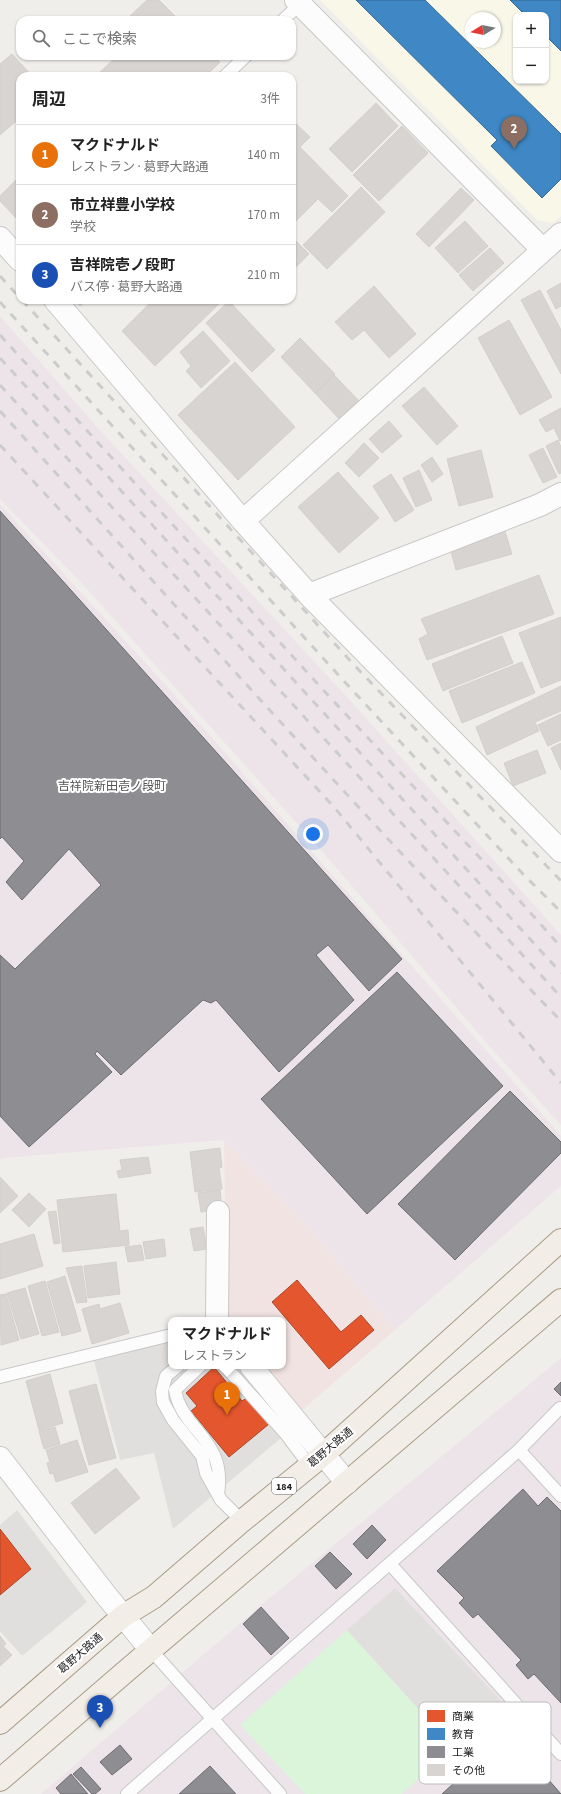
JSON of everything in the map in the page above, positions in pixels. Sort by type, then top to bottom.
[{"type":"main road","name":"葛野大路通","points":[[0,1723],[123,1616],[154,1597],[242,1521],[316,1460],[561,1240]]},
{"type":"main road","points":[[0,1780],[561,1300]]},
{"type":"street","points":[[298,2],[543,250]]},
{"type":"street","points":[[243,521],[561,234]]},
{"type":"street","points":[[0,238],[16,256]]},
{"type":"street","points":[[58,304],[243,521],[309,595],[561,851]]},
{"type":"street","points":[[309,595],[540,505],[561,494]]},
{"type":"street","points":[[217,1317],[218,1212]]},
{"type":"street","points":[[253,1369],[316,1460],[347,1483]]},
{"type":"street","points":[[0,1458],[151,1650]]},
{"type":"lane","points":[[286,16],[298,2]]},
{"type":"lane","points":[[229,72],[242,60]]},
{"type":"lane","points":[[0,1377],[168,1336]]},
{"type":"lane","points":[[174,1369],[166,1376],[162,1390],[163,1402],[173,1420],[202,1456],[206,1473],[218,1494],[242,1521]]},
{"type":"lane","points":[[197,1369],[175,1390],[177,1404],[208,1443],[215,1458],[220,1480],[218,1494]]},
{"type":"lane","points":[[228,1369],[286,1434],[316,1460]]},
{"type":"lane","points":[[127,1794],[519,1450],[560,1408]]},
{"type":"lane","points":[[519,1450],[561,1496]]},
{"type":"lane","points":[[390,1564],[514,1702]]},
{"type":"lane","points":[[151,1650],[280,1794]]},
{"type":"lane","points":[[551,1743],[561,1754]]},
{"type":"shaded area","points":[[320,0],[561,0],[561,216],[553,223],[537,220]]},
{"type":"shaded area","points":[[0,316],[97,427],[336,685],[561,935],[561,1125],[491,1048],[327,857],[87,589],[0,499]]},
{"type":"shaded area","points":[[0,504],[163,682],[561,1136],[561,1186],[395,1330],[305,1224],[224,1140],[3,1158],[0,1160]]},
{"type":"shaded area","points":[[224,1140],[305,1224],[395,1330],[302,1410],[269,1369],[286,1369],[286,1317],[227,1317]]},
{"type":"shaded area","points":[[168,1341],[168,1369],[245,1369],[293,1428],[173,1529],[154,1453],[120,1460],[94,1361]]},
{"type":"shaded area","points":[[561,1358],[561,1794],[41,1794],[260,1606]]},
{"type":"shaded area","points":[[17,1510],[87,1602],[22,1656],[0,1631],[0,1595],[31,1569],[0,1529],[0,1525]]},
{"type":"shaded area","points":[[395,1588],[502,1702],[419,1702],[419,1709],[347,1630]]},
{"type":"green space","points":[[347,1630],[419,1709],[419,1778],[402,1794],[305,1794],[240,1725]]},
{"type":"building: 商業","points":[[297,1280],[341,1332],[361,1315],[374,1330],[329,1369],[272,1302]]},
{"type":"building: 商業","points":[[212,1369],[216,1369],[242,1401],[247,1398],[269,1424],[229,1457],[191,1411],[197,1406],[186,1393]]},
{"type":"building: 商業","points":[[0,1529],[31,1569],[0,1595]]},
{"type":"building: 教育","points":[[356,0],[425,0],[465,39],[465,48],[474,48],[561,134],[561,179],[542,198],[491,146],[497,140]]},
{"type":"building: 教育","points":[[510,0],[561,0],[561,51],[549,39],[549,12],[522,12]]},
{"type":"building: 工業","points":[[0,511],[402,959],[369,991],[328,945],[316,955],[354,1000],[279,1072],[216,1000],[211,1003],[203,1000],[121,1075],[97,1051],[95,1054],[112,1072],[29,1147],[0,1116],[0,955],[15,969],[101,885],[69,849],[22,900],[6,882],[24,861],[2,837],[0,839]]},
{"type":"building: 工業","points":[[397,972],[503,1086],[367,1214],[261,1099]]},
{"type":"building: 工業","points":[[510,1091],[561,1142],[561,1153],[455,1260],[398,1204]]},
{"type":"building: 工業","points":[[561,1382],[561,1396],[554,1389]]},
{"type":"building: 工業","points":[[523,1489],[538,1506],[547,1497],[561,1511],[561,1703],[534,1674],[528,1679],[516,1665],[521,1660],[478,1614],[473,1618],[459,1603],[464,1598],[437,1571]]},
{"type":"building: 工業","points":[[372,1525],[386,1540],[367,1559],[353,1544]]},
{"type":"building: 工業","points":[[330,1552],[352,1574],[336,1589],[315,1566]]},
{"type":"building: 工業","points":[[261,1607],[289,1638],[271,1655],[243,1624]]},
{"type":"building: 工業","points":[[120,1745],[132,1759],[112,1775],[100,1762]]},
{"type":"building: 工業","points":[[210,1766],[236,1794],[179,1794]]},
{"type":"building: 工業","points":[[81,1767],[101,1789],[95,1794],[92,1794],[73,1774]]},
{"type":"building: 工業","points":[[71,1774],[88,1794],[61,1794],[56,1788]]},
{"type":"building: 工業","points":[[551,1782],[561,1794],[442,1794],[453,1784],[551,1784]]},
{"type":"building: その他","points":[[147,0],[159,0],[175,16],[130,16]]},
{"type":"building: その他","points":[[12,54],[28,72],[16,72],[16,121],[0,135],[0,64]]},
{"type":"building: その他","points":[[113,60],[218,60],[220,62],[210,72],[100,72]]},
{"type":"building: その他","points":[[376,103],[398,126],[352,172],[329,149]]},
{"type":"building: その他","points":[[296,124],[310,137],[300,147],[348,196],[332,212],[318,199],[296,221]]},
{"type":"building: その他","points":[[402,126],[428,153],[379,201],[353,175]]},
{"type":"building: その他","points":[[16,180],[16,218],[0,201],[0,196]]},
{"type":"building: その他","points":[[361,187],[385,212],[327,269],[303,245]]},
{"type":"building: その他","points":[[461,188],[474,200],[429,247],[416,234]]},
{"type":"building: その他","points":[[465,221],[488,246],[458,273],[435,248]]},
{"type":"building: その他","points":[[296,241],[309,254],[296,267]]},
{"type":"building: その他","points":[[490,248],[504,263],[473,291],[459,275]]},
{"type":"building: その他","points":[[561,283],[561,306],[556,309],[547,291]]},
{"type":"building: その他","points":[[374,286],[416,334],[389,358],[364,330],[352,340],[335,322]]},
{"type":"building: その他","points":[[540,290],[561,330],[561,374],[521,300]]},
{"type":"building: その他","points":[[149,304],[219,304],[155,366],[122,331]]},
{"type":"building: その他","points":[[226,304],[232,304],[275,350],[252,372],[206,323]]},
{"type":"building: その他","points":[[509,320],[552,397],[520,415],[478,338]]},
{"type":"building: その他","points":[[203,331],[230,361],[201,388],[186,371],[191,366],[180,352]]},
{"type":"building: その他","points":[[300,338],[335,374],[315,393],[281,357]]},
{"type":"building: その他","points":[[235,362],[295,427],[238,480],[178,415]]},
{"type":"building: その他","points":[[334,375],[361,403],[342,422],[315,393]]},
{"type":"building: その他","points":[[424,387],[458,426],[437,445],[402,406]]},
{"type":"building: その他","points":[[561,408],[560,441],[554,428],[546,432],[539,420]]},
{"type":"building: その他","points":[[389,421],[402,436],[382,453],[369,439]]},
{"type":"building: その他","points":[[558,440],[561,447],[561,473],[559,474],[546,446]]},
{"type":"building: その他","points":[[364,443],[379,458],[359,477],[345,463]]},
{"type":"building: その他","points":[[543,448],[557,477],[543,483],[529,455]]},
{"type":"building: その他","points":[[481,450],[493,497],[459,506],[447,459]]},
{"type":"building: その他","points":[[432,457],[443,474],[432,482],[421,465]]},
{"type":"building: その他","points":[[419,470],[432,500],[416,507],[403,478]]},
{"type":"building: その他","points":[[338,472],[379,518],[339,553],[298,507]]},
{"type":"building: その他","points":[[391,474],[414,510],[395,522],[373,486]]},
{"type":"building: その他","points":[[504,528],[512,554],[456,570],[449,544]]},
{"type":"building: その他","points":[[539,575],[554,614],[427,660],[419,639],[428,634],[421,619]]},
{"type":"building: その他","points":[[561,617],[561,680],[541,688],[519,633]]},
{"type":"building: その他","points":[[502,636],[513,663],[443,691],[432,664]]},
{"type":"building: その他","points":[[522,662],[535,693],[462,723],[449,691]]},
{"type":"building: その他","points":[[561,686],[561,711],[535,722],[539,731],[487,755],[476,727]]},
{"type":"building: その他","points":[[561,714],[561,740],[548,746],[538,725]]},
{"type":"building: その他","points":[[561,743],[561,770],[551,748]]},
{"type":"building: その他","points":[[537,750],[546,773],[513,786],[504,763]]},
{"type":"building: その他","points":[[220,1148],[222,1167],[219,1168],[222,1189],[195,1192],[190,1152]]},
{"type":"building: その他","points":[[148,1157],[151,1173],[119,1178],[117,1171],[122,1170],[120,1160]]},
{"type":"building: その他","points":[[0,1177],[18,1196],[0,1213]]},
{"type":"building: その他","points":[[220,1190],[222,1209],[201,1212],[198,1193]]},
{"type":"building: その他","points":[[29,1193],[46,1209],[29,1227],[12,1210]]},
{"type":"building: その他","points":[[116,1194],[120,1231],[128,1230],[129,1245],[63,1252],[57,1200]]},
{"type":"building: その他","points":[[56,1211],[60,1243],[54,1244],[48,1212]]},
{"type":"building: その他","points":[[203,1227],[207,1249],[194,1251],[190,1229]]},
{"type":"building: その他","points":[[34,1234],[43,1266],[0,1279],[0,1244]]},
{"type":"building: その他","points":[[164,1239],[166,1256],[146,1259],[143,1242]]},
{"type":"building: その他","points":[[141,1245],[144,1260],[128,1262],[125,1247]]},
{"type":"building: その他","points":[[116,1262],[120,1294],[88,1298],[84,1266]]},
{"type":"building: その他","points":[[82,1266],[87,1302],[77,1303],[66,1268]]},
{"type":"building: その他","points":[[65,1276],[81,1331],[62,1336],[47,1282]]},
{"type":"building: その他","points":[[45,1281],[59,1332],[42,1336],[28,1286]]},
{"type":"building: その他","points":[[25,1288],[39,1334],[21,1339],[7,1293]]},
{"type":"building: その他","points":[[6,1294],[19,1340],[1,1345],[0,1295]]},
{"type":"building: その他","points":[[120,1303],[129,1333],[92,1344],[82,1309],[99,1304],[100,1309]]},
{"type":"building: その他","points":[[50,1374],[63,1423],[39,1430],[26,1381]]},
{"type":"building: その他","points":[[96,1384],[116,1458],[89,1465],[69,1391]]},
{"type":"building: その他","points":[[55,1427],[60,1444],[44,1449],[39,1431]]},
{"type":"building: その他","points":[[77,1440],[88,1472],[56,1482],[53,1473],[50,1474],[47,1463],[50,1462],[46,1450]]},
{"type":"building: その他","points":[[116,1468],[140,1498],[95,1534],[71,1503]]},
{"type":"building: その他","points":[[0,1636],[6,1644],[3,1646],[12,1655],[0,1666]]},
{"type":"railway","points":[[0,276],[16,294]]},
{"type":"railway","points":[[0,302],[342,679],[522,873],[561,912]]},
{"type":"railway","points":[[26,304],[356,667],[561,881]]},
{"type":"railway","points":[[0,335],[326,693],[511,891],[561,947]]},
{"type":"railway","points":[[0,358],[561,973]]},
{"type":"railway","points":[[0,385],[561,997]]},
{"type":"railway","points":[[0,411],[347,795],[561,1021]]},
{"type":"railway","points":[[0,445],[334,807],[561,1083]]},
{"type":"place","name":"市立祥豊小学校","points":[[514,149]]},
{"type":"place","name":"マクドナルド","points":[[227,1415]]},
{"type":"place","name":"吉祥院壱ノ段町","points":[[100,1728]]},
{"type":"district","name":"吉祥院新田壱ノ段町","points":[[112,786]]}]
